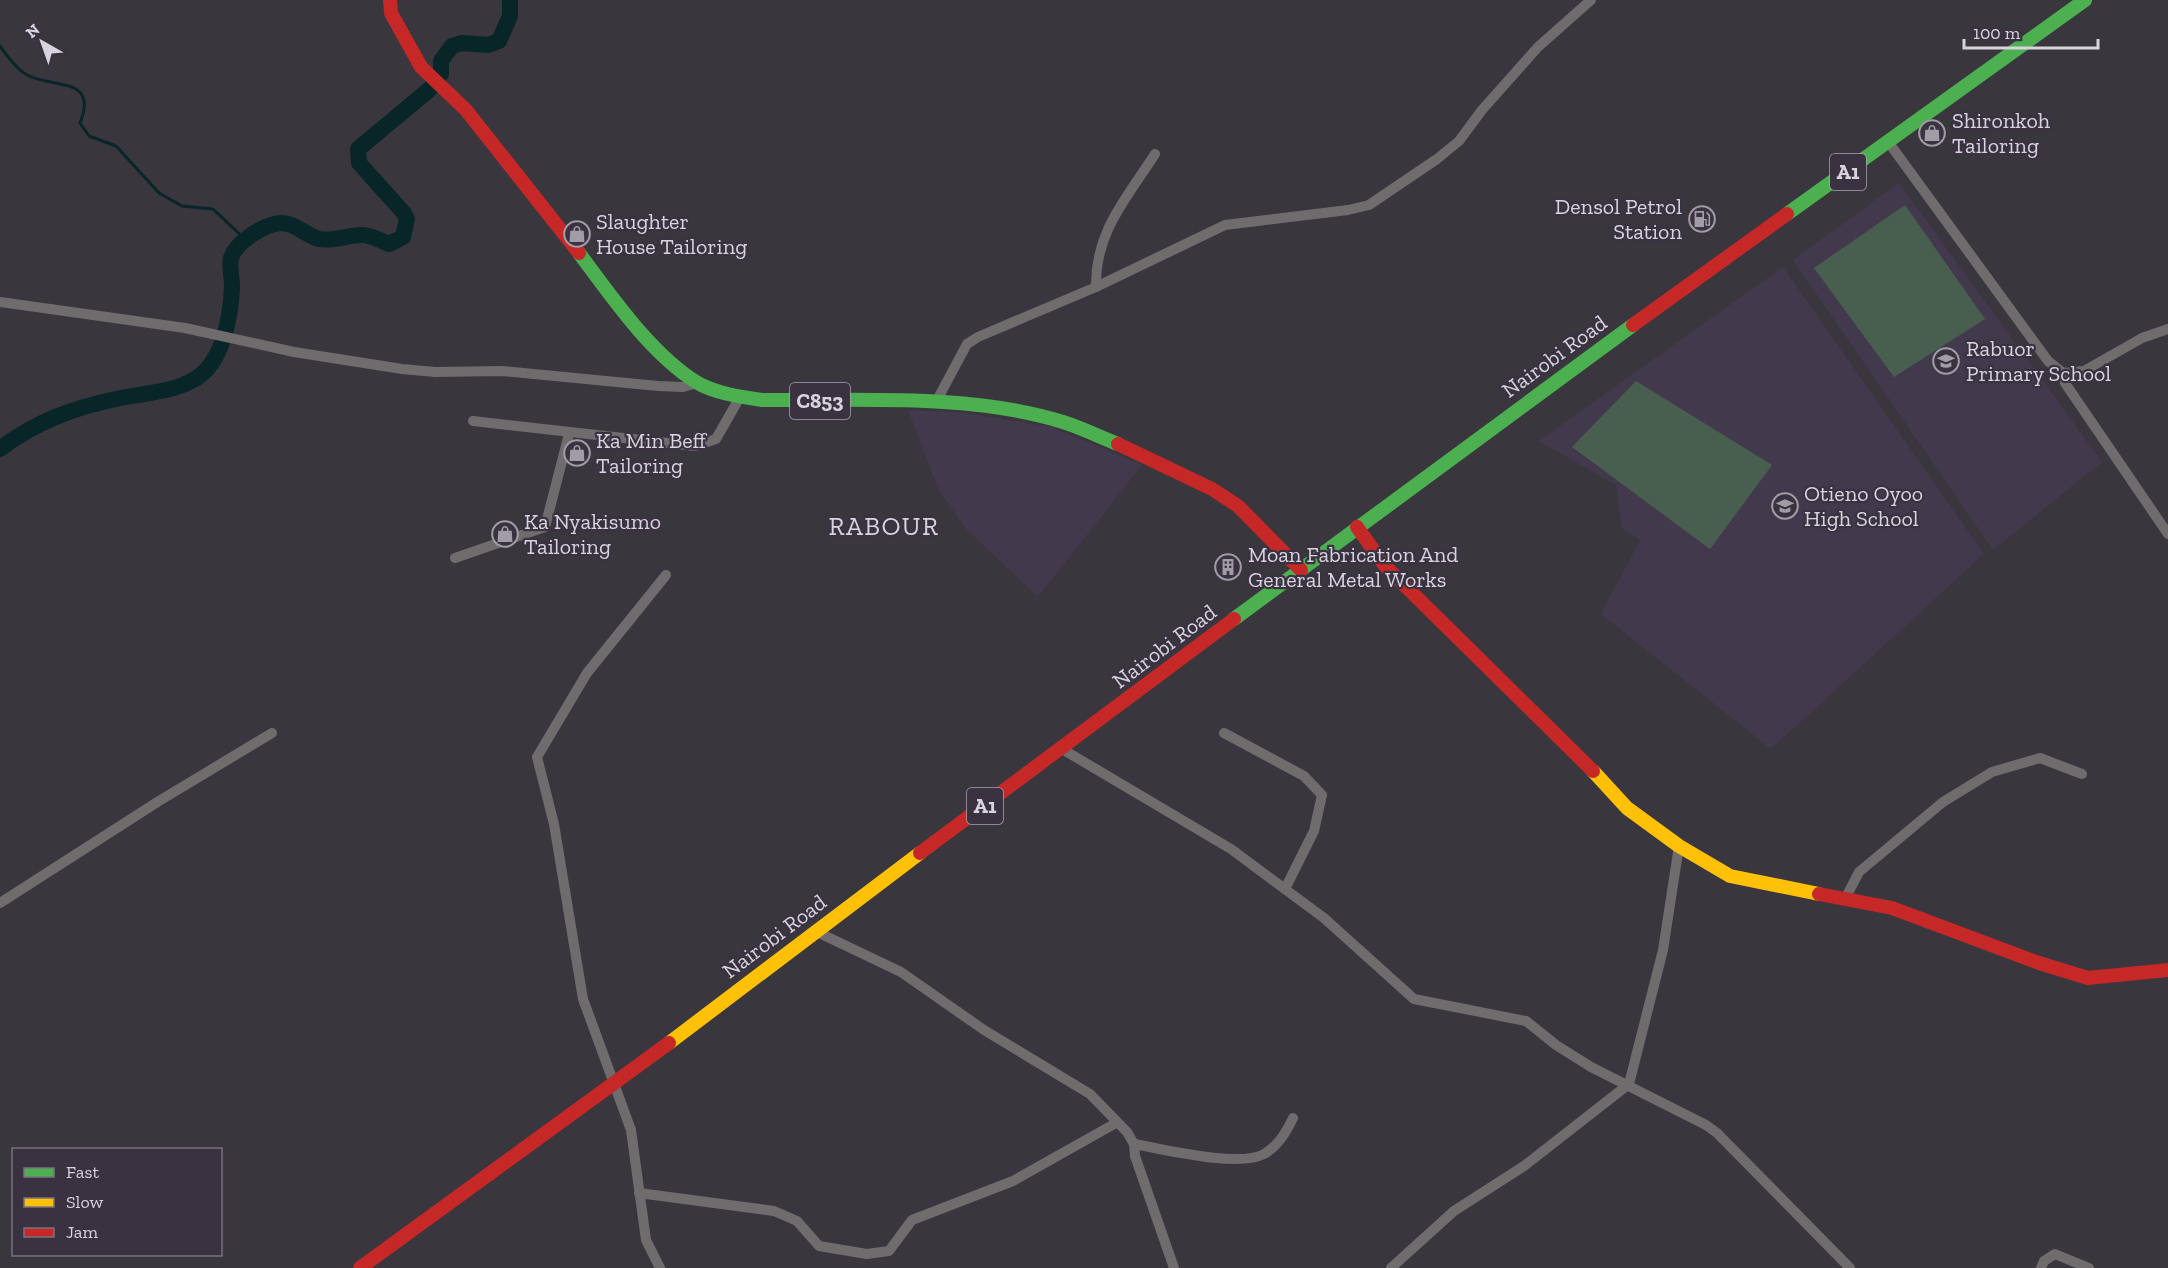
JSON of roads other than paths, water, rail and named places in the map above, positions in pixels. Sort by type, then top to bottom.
[{"type":"main road","name":"C853","points":[[390,0],[391,13],[422,67],[466,110],[556,222],[606,289],[661,354],[697,383],[740,397],[762,400],[936,402],[987,407],[1062,422],[1137,452],[1212,489],[1238,506],[1301,570]]},
{"type":"main road","name":"Nairobi Road","points":[[360,1268],[614,1085],[816,931],[1357,527],[1609,342],[2085,0]]},
{"type":"main road","points":[[1357,527],[1385,566],[1560,736],[1628,807],[1679,846],[1730,876],[1846,897],[1892,908],[2039,963],[2088,978],[2168,970]]},
{"type":"street","points":[[936,402],[967,344],[978,337],[1096,287],[1225,225],[1316,212],[1348,210],[1369,205],[1437,159],[1459,141],[1482,110],[1538,47],[1591,0]]},
{"type":"street","points":[[1889,143],[2048,361],[2063,373],[2065,383],[2168,534]]},
{"type":"street","points":[[1096,287],[1096,264],[1110,224],[1155,154]]},
{"type":"street","points":[[0,302],[206,333],[294,352],[402,369],[435,372],[503,371],[658,386],[683,387],[697,383]]},
{"type":"street","points":[[2063,373],[2084,371],[2142,338],[2168,329]]},
{"type":"street","points":[[473,422],[695,446],[717,440],[740,397]]},
{"type":"street","points":[[455,558],[545,527],[569,434]]},
{"type":"street","points":[[660,1268],[646,1240],[631,1130],[583,999],[554,824],[537,757],[587,672],[666,575]]},
{"type":"street","points":[[0,903],[159,801],[272,733]]},
{"type":"street","points":[[1224,733],[1304,776],[1322,795],[1314,831],[1285,889]]},
{"type":"street","points":[[1062,749],[1231,849],[1324,918],[1414,999],[1526,1021],[1556,1045],[1582,1061],[1718,1133],[1850,1268]]},
{"type":"street","points":[[1846,897],[1859,872],[1943,802],[1992,772],[2040,758],[2082,774]]},
{"type":"street","points":[[1391,1268],[1454,1211],[1524,1166],[1629,1084],[1663,950],[1679,846]]},
{"type":"street","points":[[816,931],[901,972],[984,1030],[1090,1094],[1134,1143],[1217,1159],[1264,1155],[1287,1132],[1293,1118]]},
{"type":"street","points":[[639,1193],[774,1211],[797,1221],[819,1246],[867,1254],[889,1251],[912,1220],[1013,1182],[1116,1123]]},
{"type":"street","points":[[1134,1143],[1135,1156],[1174,1268]]},
{"type":"street","points":[[2041,1268],[2044,1261],[2055,1254],[2089,1268]]},
{"type":"waterway","points":[[0,449],[13,439],[55,417],[100,403],[177,387],[205,372],[224,338],[230,311],[231,258],[239,246],[259,230],[281,223],[325,240],[364,235],[389,244],[403,237],[407,219],[359,163],[358,149],[430,89],[441,74],[441,61],[452,46],[462,43],[488,45],[499,41],[510,16],[510,0]]},
{"type":"waterway","points":[[0,46],[25,74],[72,87],[79,92],[84,98],[80,123],[89,136],[116,146],[159,193],[182,206],[213,209],[246,240]]},
{"type":"place","name":"Shironkoh Tailoring","points":[[1932,133]]},
{"type":"place","name":"Densol Petrol Station","points":[[1702,219]]},
{"type":"place","name":"Slaughter House Tailoring","points":[[577,234]]},
{"type":"place","name":"Rabuor Primary School","points":[[1946,361]]},
{"type":"place","name":"Ka Min Beff Tailoring","points":[[577,453]]},
{"type":"place","name":"Otieno Oyoo High School","points":[[1785,506]]},
{"type":"place","name":"Ka Nyakisumo Tailoring","points":[[505,534]]},
{"type":"place","name":"Moan Fabrication And General Metal Works","points":[[1228,567]]},
{"type":"district","name":"RABOUR","points":[[884,526]]}]
